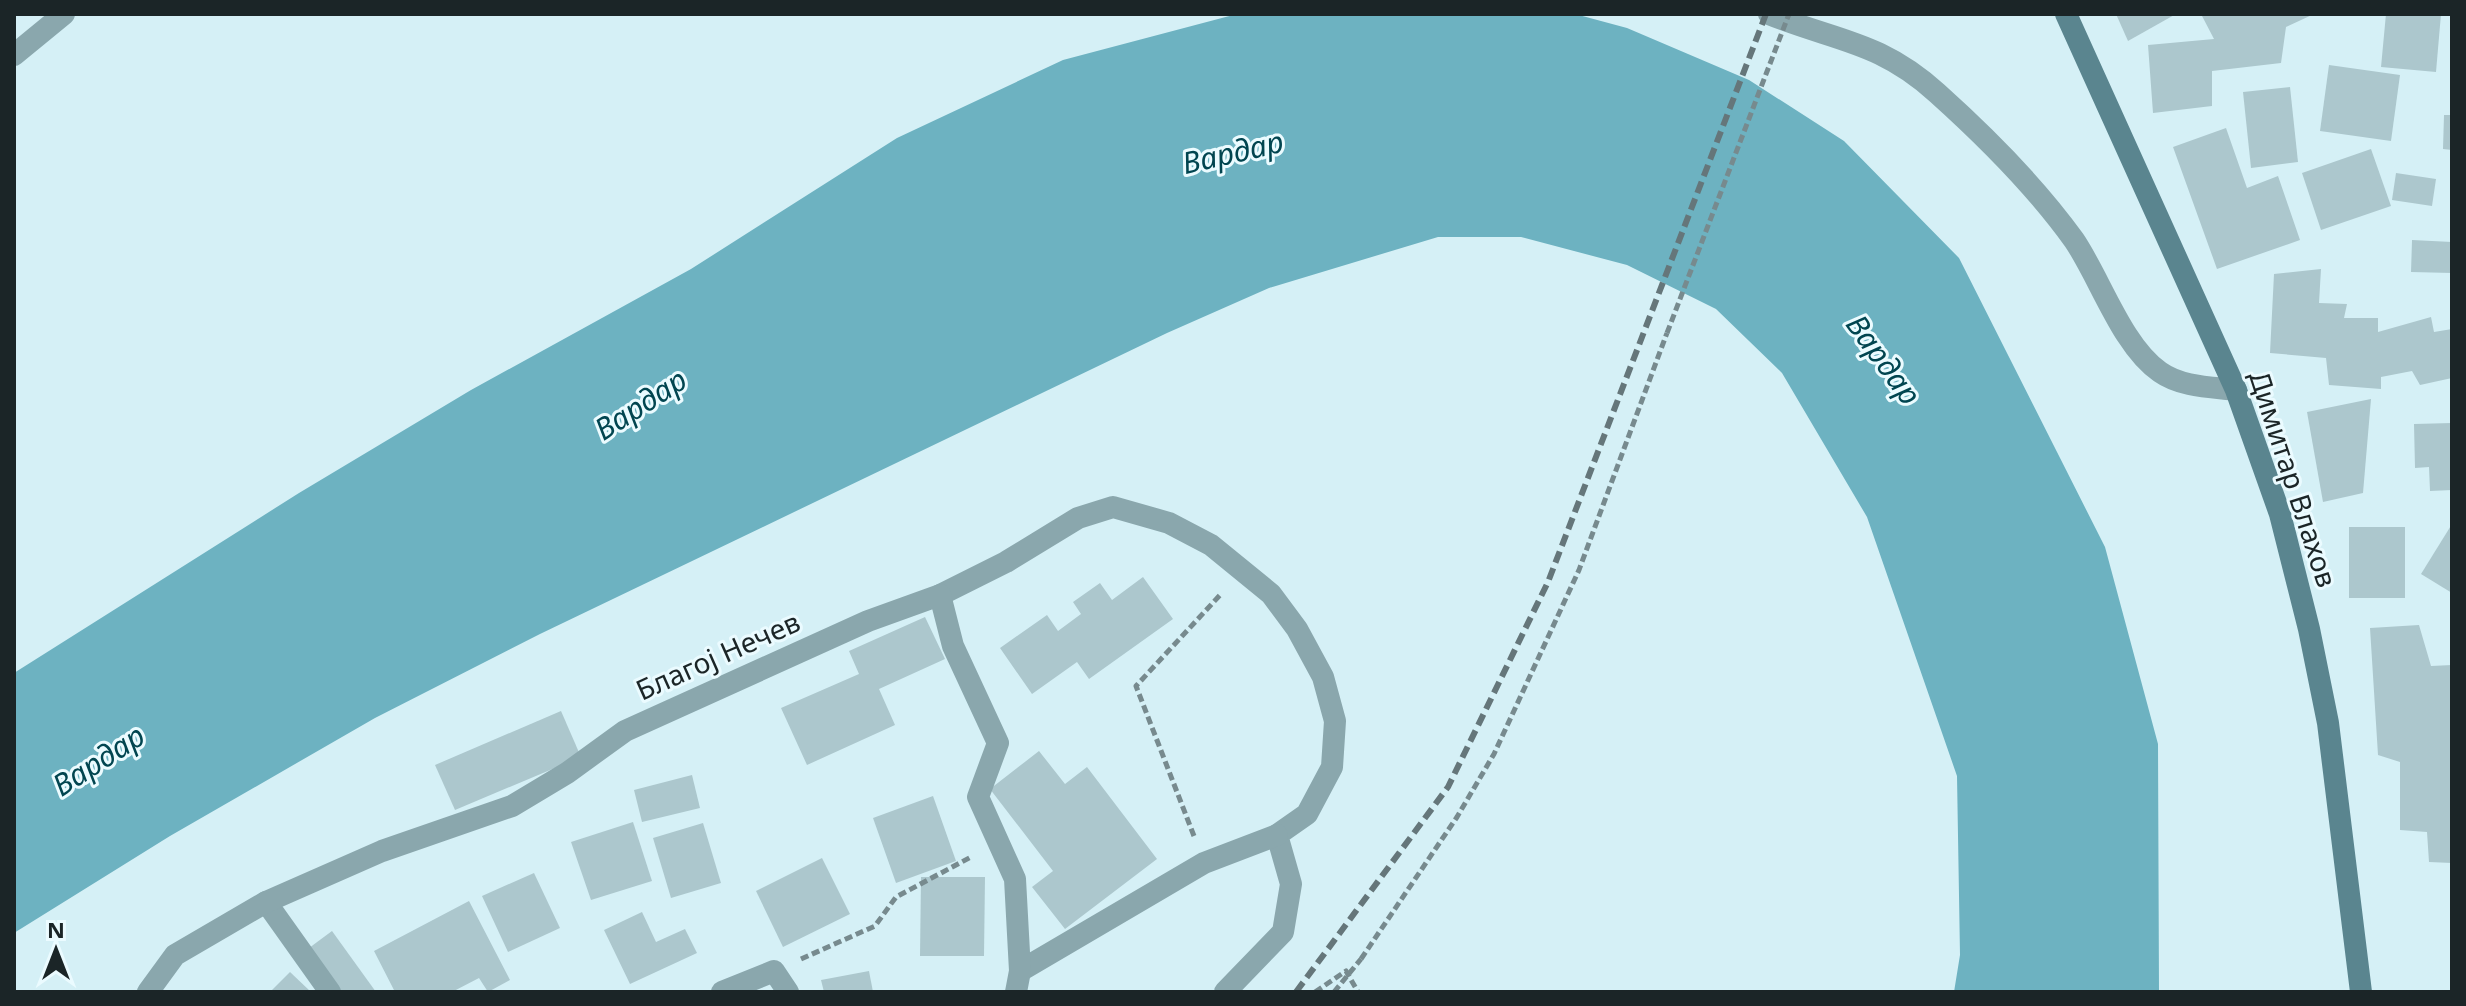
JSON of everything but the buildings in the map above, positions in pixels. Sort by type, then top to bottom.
[{"type":"main road","name":"Димитар Влахов","points":[[2066,14],[2236,390],[2280,514],[2309,629],[2328,723],[2361,992]]},
{"type":"street","points":[[14,55],[64,14]]},
{"type":"street","points":[[1769,14],[1888,55],[1936,92],[2038,195],[2085,258],[2138,350],[2160,372],[2188,384],[2236,390]]},
{"type":"street","name":"Благој Нечев","points":[[148,992],[175,955],[266,902],[382,851],[512,806],[567,773],[625,731],[868,621],[940,595],[1006,562],[1078,518],[1113,507],[1169,523],[1211,545],[1271,594],[1297,629],[1323,677],[1335,721],[1332,767],[1307,814],[1277,835],[1204,863],[1018,982]]},
{"type":"street","points":[[940,595],[953,646],[998,743],[978,797],[1015,879],[1018,982]]},
{"type":"street","points":[[1225,992],[1283,932],[1291,884],[1277,835]]},
{"type":"street","points":[[266,902],[330,992]]},
{"type":"street","points":[[722,992],[774,971],[788,992]]},
{"type":"path","points":[[1334,992],[1361,959],[1449,829],[1494,754],[1579,570],[1789,14]]},
{"type":"path","points":[[1204,863],[1136,686],[1192,629],[1242,568]]},
{"type":"path","points":[[774,971],[875,926],[896,897],[997,842]]},
{"type":"path","points":[[1315,992],[1346,971],[1358,992]]},
{"type":"water","name":"Вардар","points":[[1237,14],[1575,14],[1627,28],[1749,80],[1844,141],[1959,258],[2105,547],[2158,744],[2159,992],[1954,992],[1960,955],[1957,776],[1867,517],[1782,373],[1716,309],[1627,265],[1521,237],[1438,237],[1269,288],[1167,333],[540,634],[375,718],[170,836],[14,933],[14,673],[299,493],[471,390],[691,269],[897,138],[1063,60]]},
{"type":"railway","points":[[1296,992],[1448,787],[1548,582],[1766,14]]}]
